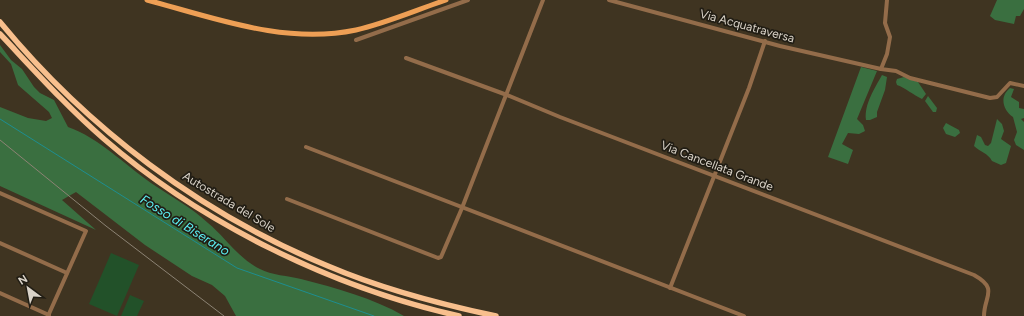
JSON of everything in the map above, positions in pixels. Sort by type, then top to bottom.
[{"type":"highway","name":"Autostrada del Sole","points":[[1,24],[62,90],[109,133],[151,167],[214,209],[264,237],[328,266],[388,288],[458,308],[496,316]]},
{"type":"highway","name":"Autostrada del Sole","points":[[0,34],[57,95],[104,139],[146,172],[200,208],[263,244],[324,273],[384,295],[459,316]]},
{"type":"main road","points":[[147,0],[264,31],[296,34],[355,30],[443,0]]},
{"type":"street","points":[[356,40],[468,0]]},
{"type":"street","points":[[287,199],[438,258],[442,256],[507,95],[543,0]]},
{"type":"street","name":"Via Acquatraversa","points":[[609,0],[764,41],[881,69],[896,71],[910,78],[990,98],[996,97],[1010,83],[1024,86]]},
{"type":"street","points":[[881,69],[887,54],[890,37],[885,23],[887,0]]},
{"type":"street","points":[[670,288],[749,88],[764,41]]},
{"type":"street","name":"Via Cancellata Grande","points":[[406,58],[507,95],[974,275],[983,280],[989,289],[989,297],[984,316]]},
{"type":"street","points":[[306,147],[744,316]]},
{"type":"street","points":[[0,193],[86,230],[49,315],[0,293]]},
{"type":"street","points":[[0,243],[67,273]]},
{"type":"green space","points":[[997,0],[1024,0],[1024,9],[1020,16],[1016,16],[1014,24],[995,20],[990,16]]},
{"type":"green space","points":[[0,45],[11,60],[22,69],[34,87],[40,93],[54,100],[68,127],[101,145],[151,183],[195,212],[252,265],[269,273],[301,279],[354,294],[380,304],[404,316],[236,316],[225,296],[212,285],[192,276],[145,245],[76,192],[62,200],[96,230],[0,186],[0,107],[28,118],[46,121],[52,118],[49,112],[18,85],[11,64],[0,52]]},
{"type":"green space","points":[[861,67],[877,71],[857,119],[863,125],[865,131],[859,134],[848,133],[842,144],[853,150],[848,164],[828,157]]},
{"type":"green space","points":[[882,75],[887,77],[885,90],[877,112],[877,117],[866,120],[868,102]]},
{"type":"green space","points":[[904,77],[918,82],[926,94],[922,99],[897,85],[897,79]]},
{"type":"green space","points":[[1010,88],[1014,89],[1011,97],[1019,102],[1019,108],[1024,109],[1024,118],[1021,119],[1024,122],[1024,150],[1016,145],[1014,140],[1017,132],[1013,117],[1007,111],[1003,99],[1004,95]]},
{"type":"green space","points":[[928,96],[937,108],[936,112],[933,112],[925,101]]},
{"type":"green space","points":[[997,119],[1002,124],[1004,131],[1001,139],[1011,146],[1006,163],[1001,165],[992,161],[988,156],[974,146],[977,135],[981,137],[985,145],[988,146],[991,143]]},
{"type":"green space","points":[[946,123],[959,130],[960,133],[955,137],[946,134],[943,128]]},
{"type":"green space","points":[[111,253],[139,265],[117,316],[89,304]]},
{"type":"green space","points":[[130,295],[144,301],[137,316],[121,316]]},
{"type":"waterway","name":"Fosso di Biserano","points":[[0,119],[237,268],[374,316]]},
{"type":"railway","points":[[0,140],[106,226],[224,316]]}]
